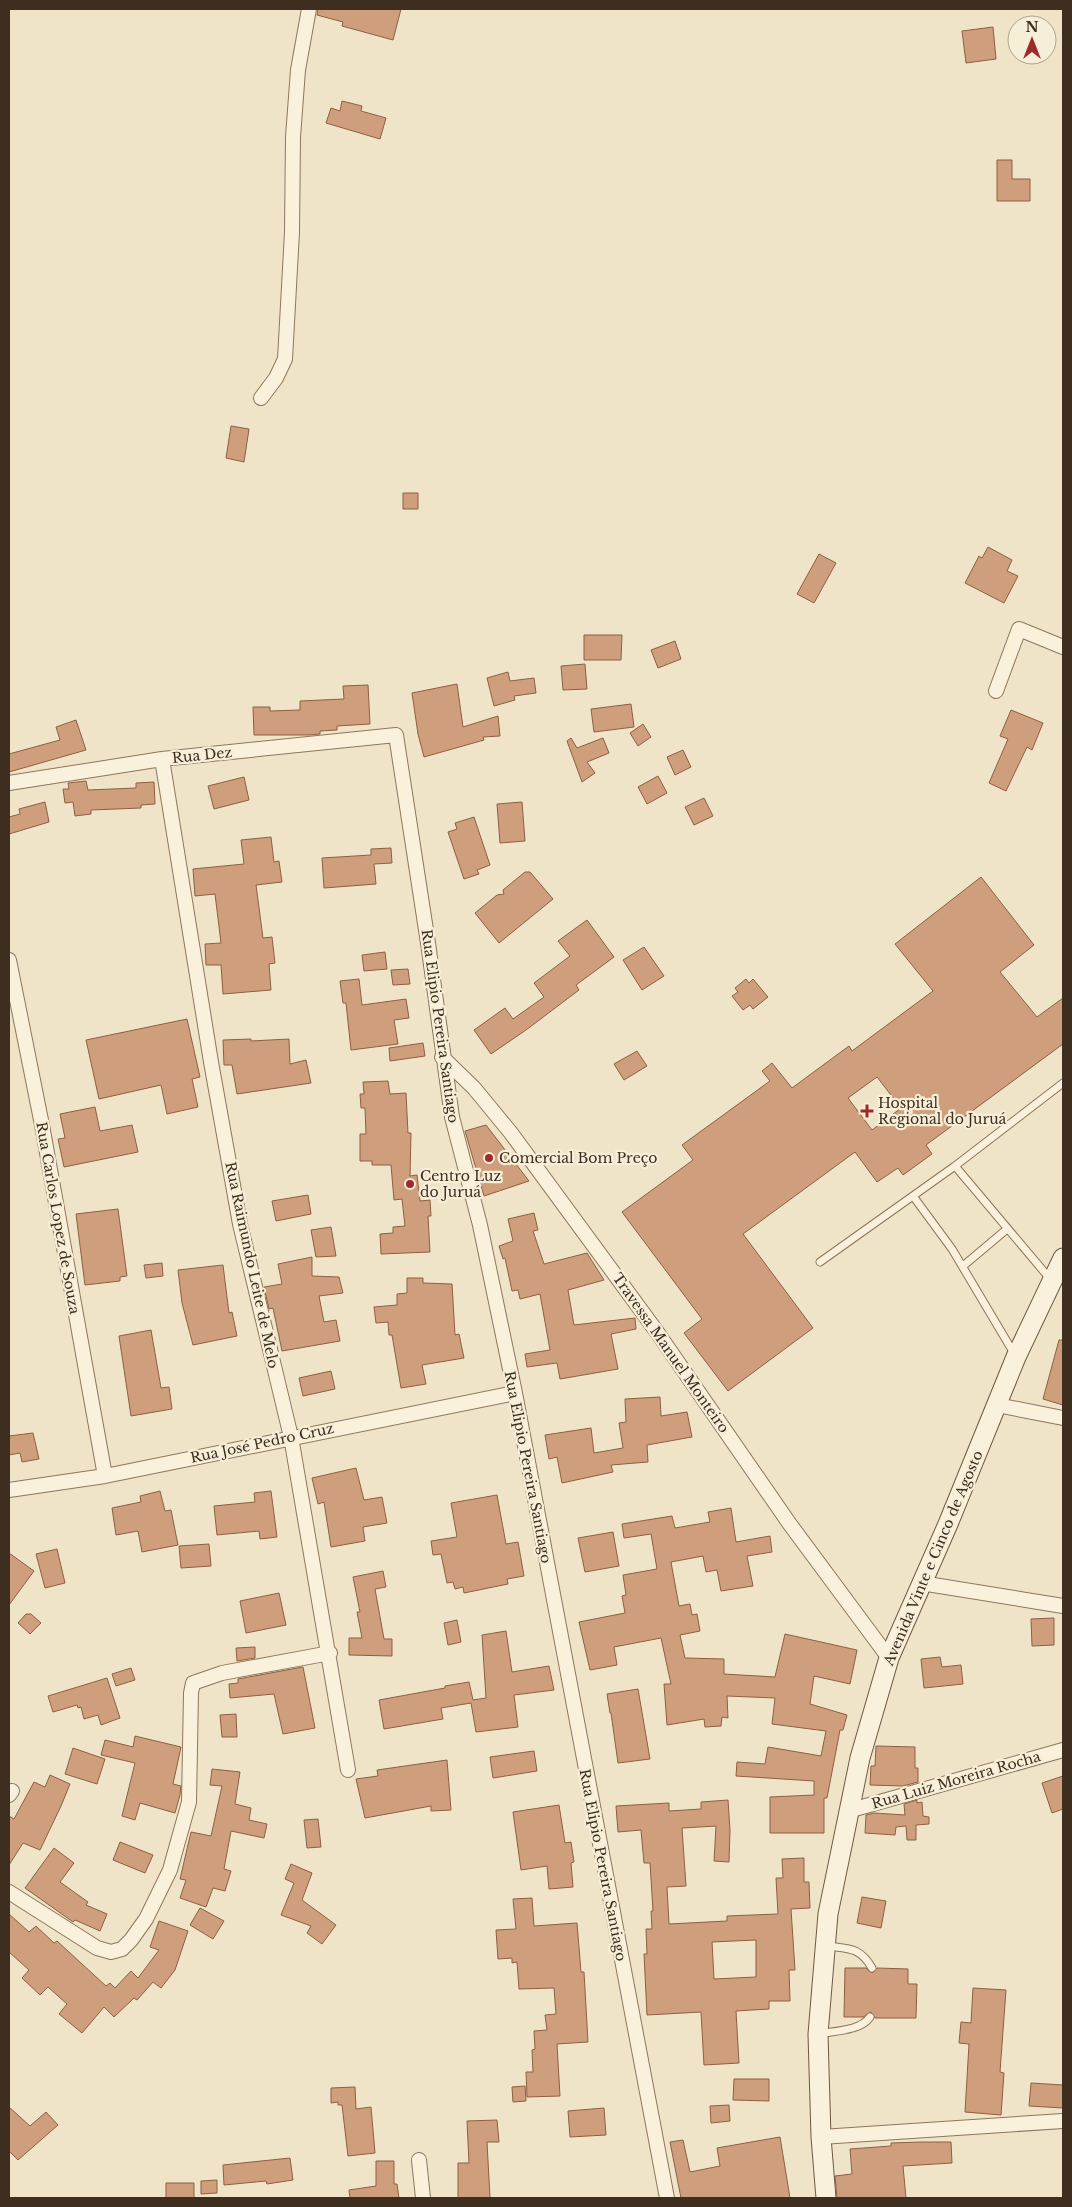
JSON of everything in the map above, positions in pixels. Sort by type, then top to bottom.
[{"type":"main road","name":"Avenida Vinte e Cinco de Agosto","points":[[826,2198],[821,2137],[818,2034],[828,1914],[860,1758],[889,1658],[948,1524],[1016,1357],[1063,1258]]},
{"type":"street","points":[[261,398],[276,378],[285,359],[292,232],[293,137],[297,80],[308,9]]},
{"type":"street","points":[[996,691],[1019,628],[1063,648]]},
{"type":"street","name":"Rua Dez","points":[[9,783],[162,759],[396,735]]},
{"type":"street","name":"Rua Elipio Pereira Santiago","points":[[396,735],[452,1117],[480,1225],[514,1393],[667,2198]]},
{"type":"street","name":"Rua Raimundo Leite de Melo","points":[[162,759],[211,1062],[240,1224],[291,1437],[330,1653],[348,1770]]},
{"type":"street","name":"Rua Carlos Lopez de Souza","points":[[9,960],[42,1125],[105,1476]]},
{"type":"street","name":"Travessa Manuel Monteiro","points":[[442,1057],[474,1088],[511,1133],[657,1332],[789,1523],[889,1658]]},
{"type":"street","name":"Rua José Pedro Cruz","points":[[9,1490],[105,1476],[514,1393]]},
{"type":"street","points":[[997,1405],[1063,1418]]},
{"type":"street","points":[[921,1583],[1063,1606]]},
{"type":"street","points":[[9,1892],[97,1948],[111,1952],[122,1949],[131,1940],[146,1918],[170,1870],[189,1802],[191,1693],[193,1683],[222,1673],[330,1653]]},
{"type":"street","name":"Rua Luiz Moreira Rocha","points":[[848,1811],[1063,1750]]},
{"type":"street","points":[[821,2137],[1063,2121]]},
{"type":"street","points":[[420,2160],[423,2198]]},
{"type":"lane","points":[[820,1262],[955,1166],[1063,1083]]},
{"type":"lane","points":[[955,1166],[1052,1282]]},
{"type":"lane","points":[[912,1196],[963,1266],[1016,1357]]},
{"type":"lane","points":[[963,1266],[1007,1229]]},
{"type":"lane","points":[[825,1946],[854,1950],[865,1956],[872,1968]]},
{"type":"lane","points":[[818,2034],[858,2026],[866,2022],[870,2017]]},
{"type":"building","points":[[318,9],[401,9],[393,40],[342,26],[343,22],[317,15]]},
{"type":"building","points":[[993,27],[996,59],[966,63],[962,31]]},
{"type":"building","points":[[342,101],[362,106],[361,111],[386,118],[380,139],[326,123],[331,108],[340,111]]},
{"type":"building","points":[[997,160],[1012,160],[1012,179],[1030,179],[1030,201],[997,201]]},
{"type":"building","points":[[231,426],[249,429],[244,462],[226,458]]},
{"type":"building","points":[[403,493],[418,493],[418,509],[403,509]]},
{"type":"building","points":[[988,547],[1012,560],[1007,571],[1018,576],[1004,603],[965,583],[979,556],[982,558]]},
{"type":"building","points":[[819,554],[836,563],[814,603],[797,594]]},
{"type":"building","points":[[584,635],[622,635],[621,660],[584,660]]},
{"type":"building","points":[[675,641],[681,659],[658,668],[651,650]]},
{"type":"building","points":[[585,664],[587,689],[563,690],[561,666]]},
{"type":"building","points":[[508,672],[510,681],[534,678],[536,693],[514,696],[515,700],[494,706],[487,678]]},
{"type":"building","points":[[457,684],[463,727],[498,716],[500,736],[483,737],[484,740],[424,757],[418,734],[412,693]]},
{"type":"building","points":[[368,685],[370,724],[337,726],[337,730],[320,731],[320,734],[254,735],[253,707],[270,707],[270,711],[300,710],[300,701],[344,699],[343,686]]},
{"type":"building","points":[[631,704],[634,727],[594,732],[591,709]]},
{"type":"building","points":[[1011,710],[1043,723],[1032,750],[1027,747],[1006,791],[989,783],[1008,739],[1000,736]]},
{"type":"building","points":[[76,720],[86,750],[9,772],[9,754],[60,740],[56,727]]},
{"type":"building","points":[[643,724],[651,737],[638,746],[630,733]]},
{"type":"building","points":[[571,738],[577,748],[603,738],[609,753],[587,762],[595,773],[582,782],[567,741]]},
{"type":"building","points":[[683,750],[691,767],[675,775],[667,757]]},
{"type":"building","points":[[658,776],[667,793],[647,804],[638,787]]},
{"type":"building","points":[[244,777],[249,800],[214,809],[208,786]]},
{"type":"building","points":[[86,781],[88,790],[136,788],[136,783],[154,782],[155,804],[141,805],[141,808],[91,810],[91,814],[75,816],[73,802],[65,803],[63,789],[69,789],[68,783]]},
{"type":"building","points":[[704,798],[713,816],[694,825],[685,807]]},
{"type":"building","points":[[45,802],[49,822],[9,834],[9,817],[20,814],[19,809]]},
{"type":"building","points":[[522,802],[525,841],[500,843],[497,804]]},
{"type":"building","points":[[474,817],[490,865],[477,870],[479,874],[464,879],[448,832],[457,829],[455,823]]},
{"type":"building","points":[[271,837],[274,862],[279,861],[282,882],[256,885],[263,938],[272,937],[275,963],[269,964],[271,990],[223,994],[221,965],[206,965],[205,944],[221,943],[215,894],[195,896],[193,869],[244,864],[241,840]]},
{"type":"building","points":[[391,848],[392,863],[374,864],[376,884],[324,888],[322,858],[371,855],[371,849]]},
{"type":"building","points":[[525,872],[530,872],[553,899],[499,943],[475,913],[497,895],[504,894],[503,890]]},
{"type":"building","points":[[981,877],[1034,945],[1000,972],[1037,1017],[1063,998],[1063,1044],[926,1145],[932,1154],[903,1175],[898,1168],[877,1182],[855,1152],[743,1234],[813,1328],[728,1391],[684,1333],[702,1319],[622,1212],[693,1160],[682,1145],[770,1081],[762,1071],[772,1063],[792,1088],[849,1046],[852,1051],[933,991],[895,944]],"holes":[[[877,1077],[901,1108],[872,1130],[848,1098]]]},
{"type":"building","points":[[587,920],[614,957],[576,985],[579,990],[491,1054],[474,1030],[505,1008],[513,1019],[544,997],[534,983],[570,956],[558,941]]},
{"type":"building","points":[[644,947],[664,976],[642,990],[623,960]]},
{"type":"building","points":[[385,952],[387,969],[364,971],[362,955]]},
{"type":"building","points":[[408,969],[410,984],[393,985],[391,970]]},
{"type":"building","points":[[359,979],[362,1005],[406,999],[409,1018],[394,1020],[398,1044],[351,1050],[346,1003],[343,1003],[340,981]]},
{"type":"building","points":[[746,979],[749,983],[753,979],[768,997],[753,1009],[750,1005],[743,1010],[732,996],[738,992],[735,988]]},
{"type":"building","points":[[187,1019],[200,1077],[192,1079],[198,1107],[167,1114],[161,1085],[99,1099],[86,1040]]},
{"type":"building","points":[[251,1039],[251,1041],[289,1039],[290,1064],[306,1060],[311,1083],[237,1094],[232,1065],[224,1065],[223,1040]]},
{"type":"building","points":[[423,1043],[425,1056],[390,1061],[389,1048]]},
{"type":"building","points":[[637,1051],[647,1066],[624,1080],[614,1064]]},
{"type":"building","points":[[388,1081],[390,1094],[406,1093],[408,1133],[411,1133],[410,1176],[417,1175],[420,1201],[430,1200],[431,1216],[428,1216],[430,1252],[381,1254],[380,1234],[393,1233],[393,1227],[405,1226],[402,1199],[394,1200],[391,1165],[372,1165],[372,1161],[360,1161],[360,1134],[366,1134],[365,1108],[361,1108],[360,1094],[364,1094],[363,1082]]},
{"type":"building","points":[[95,1107],[100,1131],[132,1125],[138,1152],[64,1167],[58,1139],[65,1138],[60,1114]]},
{"type":"building","points":[[486,1125],[529,1181],[484,1196],[465,1131]]},
{"type":"building","points":[[308,1195],[311,1214],[276,1221],[272,1201]]},
{"type":"building","points":[[118,1209],[127,1276],[120,1277],[120,1281],[85,1285],[76,1214]]},
{"type":"building","points":[[534,1213],[538,1230],[533,1231],[544,1264],[587,1253],[604,1280],[568,1290],[574,1325],[635,1318],[636,1329],[611,1334],[618,1369],[560,1379],[557,1363],[527,1367],[525,1354],[550,1350],[540,1294],[520,1299],[518,1290],[512,1291],[505,1258],[503,1259],[499,1246],[513,1241],[508,1219]]},
{"type":"building","points":[[331,1227],[336,1256],[316,1257],[311,1230]]},
{"type":"building","points":[[312,1257],[312,1276],[339,1277],[343,1293],[319,1296],[324,1322],[336,1320],[340,1341],[282,1351],[273,1308],[269,1309],[264,1287],[282,1284],[278,1264]]},
{"type":"building","points":[[162,1263],[163,1276],[146,1278],[144,1265]]},
{"type":"building","points":[[223,1265],[229,1313],[232,1312],[237,1336],[193,1345],[182,1303],[178,1270]]},
{"type":"building","points":[[407,1278],[423,1278],[423,1283],[452,1284],[455,1335],[459,1334],[464,1358],[422,1365],[426,1384],[401,1388],[392,1335],[389,1335],[388,1322],[376,1323],[374,1307],[397,1305],[397,1294],[407,1293]]},
{"type":"building","points":[[151,1330],[161,1388],[169,1387],[172,1409],[131,1416],[119,1336]]},
{"type":"building","points":[[1059,1340],[1063,1340],[1063,1405],[1043,1399]]},
{"type":"building","points":[[331,1371],[335,1389],[303,1396],[299,1378]]},
{"type":"building","points":[[660,1397],[661,1416],[687,1412],[692,1437],[647,1445],[648,1462],[611,1465],[613,1472],[562,1483],[557,1457],[549,1459],[545,1435],[591,1428],[594,1453],[623,1448],[619,1423],[626,1422],[625,1399]]},
{"type":"building","points":[[33,1433],[39,1459],[22,1462],[20,1453],[9,1455],[9,1436]]},
{"type":"building","points":[[356,1468],[364,1500],[382,1497],[387,1523],[363,1527],[365,1541],[331,1547],[324,1502],[318,1504],[312,1478]]},
{"type":"building","points":[[160,1491],[165,1511],[171,1510],[178,1545],[142,1552],[138,1531],[116,1535],[112,1508],[141,1502],[140,1496]]},
{"type":"building","points":[[271,1491],[277,1537],[260,1539],[259,1531],[217,1535],[214,1506],[255,1502],[254,1493]]},
{"type":"building","points":[[497,1495],[506,1544],[518,1542],[524,1576],[507,1579],[508,1584],[464,1593],[463,1587],[455,1589],[453,1582],[447,1583],[441,1554],[433,1555],[431,1541],[457,1537],[451,1503]]},
{"type":"building","points":[[731,1508],[736,1542],[770,1536],[772,1552],[747,1556],[753,1586],[721,1591],[717,1570],[706,1572],[703,1556],[671,1562],[679,1606],[690,1604],[692,1615],[697,1614],[700,1631],[680,1635],[685,1658],[724,1659],[724,1674],[775,1677],[785,1634],[857,1650],[850,1684],[814,1676],[810,1704],[847,1715],[843,1730],[840,1730],[827,1798],[824,1798],[824,1833],[770,1833],[770,1797],[814,1795],[814,1781],[736,1776],[737,1762],[765,1764],[768,1747],[821,1756],[826,1731],[772,1724],[775,1698],[727,1696],[728,1718],[722,1717],[721,1726],[705,1727],[704,1719],[667,1725],[664,1684],[671,1684],[661,1638],[614,1647],[617,1665],[590,1670],[579,1622],[625,1613],[622,1596],[626,1595],[623,1575],[657,1569],[651,1534],[624,1538],[622,1524],[672,1516],[675,1528],[710,1522],[708,1512]]},
{"type":"building","points":[[613,1532],[619,1566],[585,1572],[578,1538]]},
{"type":"building","points":[[209,1544],[211,1566],[181,1568],[179,1546]]},
{"type":"building","points":[[57,1549],[65,1583],[45,1588],[36,1554]]},
{"type":"building","points":[[9,1553],[34,1571],[9,1605]]},
{"type":"building","points":[[383,1571],[386,1587],[375,1589],[384,1639],[392,1639],[392,1656],[349,1655],[349,1638],[362,1638],[357,1612],[360,1612],[353,1577]]},
{"type":"building","points":[[279,1593],[286,1625],[246,1633],[240,1601]]},
{"type":"building","points":[[26,1614],[31,1614],[41,1623],[30,1634],[18,1623]]},
{"type":"building","points":[[1054,1618],[1054,1645],[1032,1646],[1031,1619]]},
{"type":"building","points":[[457,1620],[461,1642],[448,1645],[444,1623]]},
{"type":"building","points":[[506,1631],[512,1672],[549,1666],[554,1690],[514,1695],[518,1727],[476,1732],[471,1703],[441,1708],[443,1719],[384,1729],[379,1700],[469,1682],[473,1700],[486,1698],[482,1635]]},
{"type":"building","points":[[255,1647],[255,1658],[237,1661],[236,1648]]},
{"type":"building","points":[[940,1657],[942,1667],[961,1665],[963,1684],[924,1688],[921,1659]]},
{"type":"building","points":[[303,1667],[315,1728],[283,1734],[274,1694],[230,1698],[229,1684],[238,1683],[238,1679]]},
{"type":"building","points":[[131,1668],[135,1680],[116,1686],[112,1674]]},
{"type":"building","points":[[107,1678],[120,1718],[101,1725],[98,1715],[84,1719],[81,1707],[78,1708],[77,1705],[53,1712],[48,1696]]},
{"type":"building","points":[[638,1689],[650,1759],[618,1763],[607,1694]]},
{"type":"building","points":[[236,1714],[237,1737],[222,1737],[220,1715]]},
{"type":"building","points":[[135,1736],[181,1747],[173,1784],[181,1786],[175,1813],[140,1803],[135,1820],[122,1816],[135,1763],[101,1755],[105,1740],[133,1747]]},
{"type":"building","points":[[876,1746],[915,1747],[915,1768],[918,1768],[918,1782],[903,1786],[870,1785],[871,1766],[875,1766]]},
{"type":"building","points":[[73,1748],[105,1759],[97,1784],[65,1774]]},
{"type":"building","points":[[534,1751],[537,1771],[493,1778],[490,1757]]},
{"type":"building","points":[[447,1760],[451,1810],[431,1811],[431,1806],[365,1818],[356,1779],[378,1776],[377,1770]]},
{"type":"building","points":[[212,1769],[240,1772],[235,1804],[251,1808],[249,1820],[267,1824],[264,1838],[231,1831],[224,1869],[231,1871],[225,1891],[213,1888],[206,1907],[180,1898],[186,1880],[180,1879],[191,1832],[211,1836],[222,1786],[210,1785]]},
{"type":"building","points":[[50,1775],[70,1784],[61,1806],[40,1850],[23,1843],[9,1865],[9,1816],[14,1819],[34,1782],[45,1787]]},
{"type":"building","points":[[1063,1776],[1063,1809],[1052,1813],[1042,1783]]},
{"type":"building","points":[[728,1800],[730,1830],[729,1862],[714,1861],[716,1826],[682,1828],[686,1886],[667,1887],[669,1924],[727,1921],[727,1916],[778,1914],[776,1878],[783,1878],[782,1859],[804,1858],[804,1882],[809,1882],[810,1908],[791,1909],[795,1970],[789,1970],[790,2001],[769,2001],[769,2009],[736,2011],[739,2063],[704,2065],[701,2012],[647,2015],[644,1954],[647,1954],[646,1929],[652,1929],[651,1911],[653,1911],[650,1863],[644,1863],[641,1830],[618,1832],[616,1806],[669,1803],[669,1811],[701,1809],[701,1802]],"holes":[[[756,1940],[756,1977],[714,1979],[712,1942]]]},
{"type":"building","points":[[917,1800],[917,1803],[922,1802],[923,1816],[929,1817],[929,1824],[916,1825],[916,1840],[907,1840],[906,1826],[896,1827],[895,1835],[865,1833],[866,1815],[874,1813],[905,1815],[904,1804]]},
{"type":"building","points":[[559,1805],[565,1843],[571,1842],[574,1862],[571,1863],[573,1887],[549,1889],[547,1866],[521,1870],[513,1812]]},
{"type":"building","points":[[318,1819],[321,1847],[307,1848],[304,1820]]},
{"type":"building","points":[[120,1842],[153,1855],[145,1873],[113,1860]]},
{"type":"building","points":[[54,1848],[74,1863],[60,1882],[88,1902],[86,1905],[107,1914],[100,1931],[75,1920],[73,1922],[25,1888]]},
{"type":"building","points":[[291,1864],[312,1873],[302,1900],[336,1925],[322,1944],[307,1933],[311,1926],[281,1915],[294,1883],[285,1879]]},
{"type":"building","points":[[862,1897],[886,1901],[881,1928],[857,1923]]},
{"type":"building","points":[[532,1898],[534,1926],[577,1923],[581,1972],[584,1972],[588,2042],[557,2044],[560,2096],[527,2097],[526,2072],[533,2072],[532,2050],[535,2049],[534,2031],[547,2030],[545,2015],[556,2014],[554,1988],[519,1989],[517,1962],[512,1963],[512,1958],[498,1959],[496,1930],[516,1929],[513,1899]]},
{"type":"building","points":[[200,1908],[224,1921],[213,1939],[190,1925]]},
{"type":"building","points":[[9,1914],[29,1932],[36,1926],[54,1943],[57,1941],[106,1986],[110,1983],[115,1988],[131,1971],[138,1978],[159,1950],[150,1947],[159,1921],[188,1931],[175,1970],[161,1988],[153,1982],[137,2000],[134,1998],[114,2017],[104,2007],[82,2033],[59,2014],[67,2004],[48,1987],[40,1995],[22,1978],[29,1970],[9,1952]]},
{"type":"building","points":[[845,1968],[866,1968],[872,1973],[877,1968],[908,1969],[908,1984],[917,1984],[916,2018],[875,2018],[871,2012],[863,2017],[844,2017]]},
{"type":"building","points":[[973,1988],[1006,1990],[1000,2072],[1004,2073],[1001,2115],[965,2112],[969,2044],[959,2043],[961,2022],[971,2023]]},
{"type":"building","points":[[734,2079],[769,2079],[769,2101],[733,2100]]},
{"type":"building","points":[[1031,2083],[1063,2085],[1063,2108],[1029,2106]]},
{"type":"building","points":[[525,2086],[526,2101],[513,2102],[512,2087]]},
{"type":"building","points":[[355,2087],[356,2109],[371,2107],[375,2153],[348,2156],[342,2105],[338,2105],[338,2102],[331,2103],[331,2088]]},
{"type":"building","points":[[729,2105],[730,2121],[711,2123],[710,2106]]},
{"type":"building","points":[[9,2107],[30,2126],[46,2112],[58,2125],[18,2160],[9,2151]]},
{"type":"building","points":[[604,2108],[606,2135],[570,2137],[568,2111]]},
{"type":"building","points":[[497,2120],[499,2142],[487,2142],[490,2198],[458,2198],[458,2163],[469,2163],[467,2121]]},
{"type":"building","points":[[780,2137],[790,2198],[681,2198],[670,2142],[683,2140],[690,2172],[720,2166],[717,2148]]},
{"type":"building","points":[[951,2142],[952,2163],[903,2166],[906,2198],[837,2198],[835,2176],[852,2174],[850,2149],[891,2146],[891,2143]]},
{"type":"building","points":[[290,2158],[293,2180],[267,2184],[266,2181],[224,2185],[223,2165]]},
{"type":"building","points":[[376,2161],[394,2161],[394,2184],[397,2184],[399,2198],[350,2198],[349,2190],[376,2186]]},
{"type":"building","points":[[217,2180],[217,2193],[201,2194],[201,2181]]},
{"type":"building","points":[[166,2183],[194,2183],[194,2198],[166,2198]]},
{"type":"place","name":"Hospital Regional do Juruá","points":[[867,1111]]},
{"type":"place","name":"Comercial Bom Preço","points":[[489,1158]]},
{"type":"place","name":"Centro Luz do Juruá","points":[[410,1184]]}]
